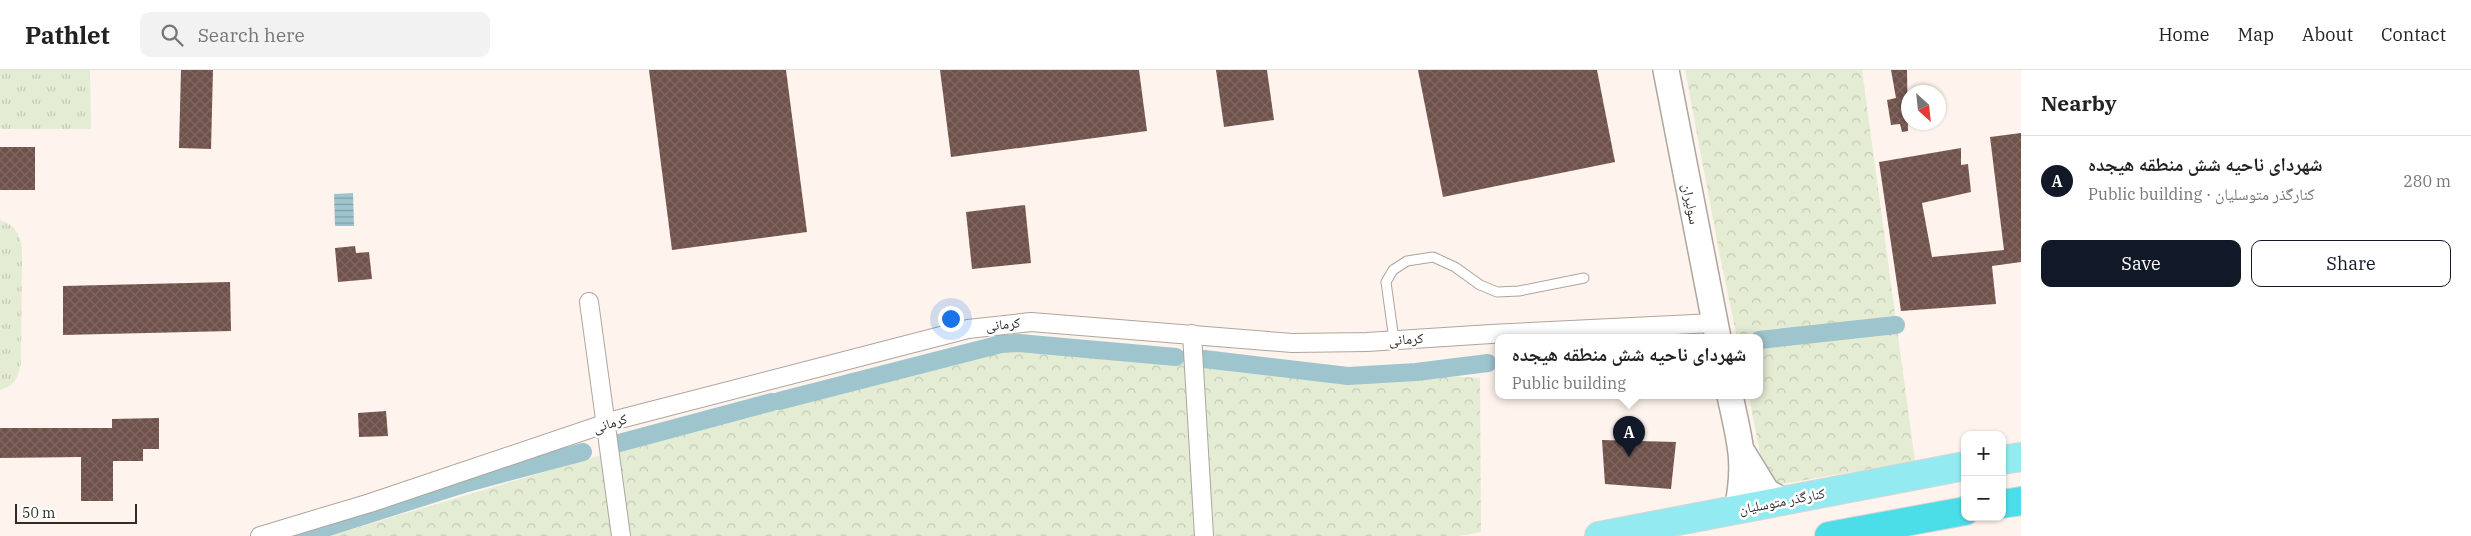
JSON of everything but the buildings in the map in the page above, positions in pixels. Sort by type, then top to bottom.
[{"type":"highway","points":[[2006,503],[2021,501]]},
{"type":"highway","points":[[1829,536],[1961,512]]},
{"type":"main road","name":"سولیران","points":[[1666,70],[1716,331]]},
{"type":"main road","points":[[1731,399],[1743,453],[1743,481],[1738,510]]},
{"type":"main road","points":[[1743,453],[1767,492],[1783,501]]},
{"type":"main road","points":[[2006,459],[2021,457]]},
{"type":"main road","name":"کنارگذر متوسلیان","points":[[1599,536],[1961,467]]},
{"type":"street","points":[[589,302],[621,536]]},
{"type":"street","name":"کرمانی","points":[[260,536],[370,503],[605,424],[921,340],[1000,324],[1031,322],[1292,343],[1495,337]]},
{"type":"street","name":"کرمانی","points":[[1609,334],[1716,331]]},
{"type":"street","points":[[1192,334],[1204,536]]},
{"type":"lane","points":[[1394,340],[1386,282],[1392,270],[1407,262],[1433,257],[1455,267],[1480,285],[1498,292],[1519,291],[1584,278]]},
{"type":"green space","points":[[0,70],[90,70],[91,129],[0,129]]},
{"type":"green space","points":[[1685,70],[1862,70],[1915,461],[1777,485],[1765,479],[1750,399],[1763,399],[1763,334],[1736,334]]},
{"type":"green space","points":[[0,220],[13,227],[22,248],[21,364],[15,381],[0,390]]},
{"type":"green space","points":[[1004,348],[1480,378],[1481,532],[1459,536],[329,536],[605,454]]},
{"type":"water","points":[[353,193],[354,226],[335,226],[334,194]]},
{"type":"waterway","points":[[1763,340],[1896,325]]},
{"type":"waterway","points":[[779,401],[1001,344],[1019,343],[1176,357]]},
{"type":"waterway","points":[[1204,359],[1348,376],[1416,372],[1488,363]]},
{"type":"waterway","points":[[608,446],[772,402]]},
{"type":"waterway","points":[[300,536],[467,483],[583,452]]},
{"type":"place","name":"شهردای ناحیه شش منطقه هیجده","points":[[1629,457]]}]
